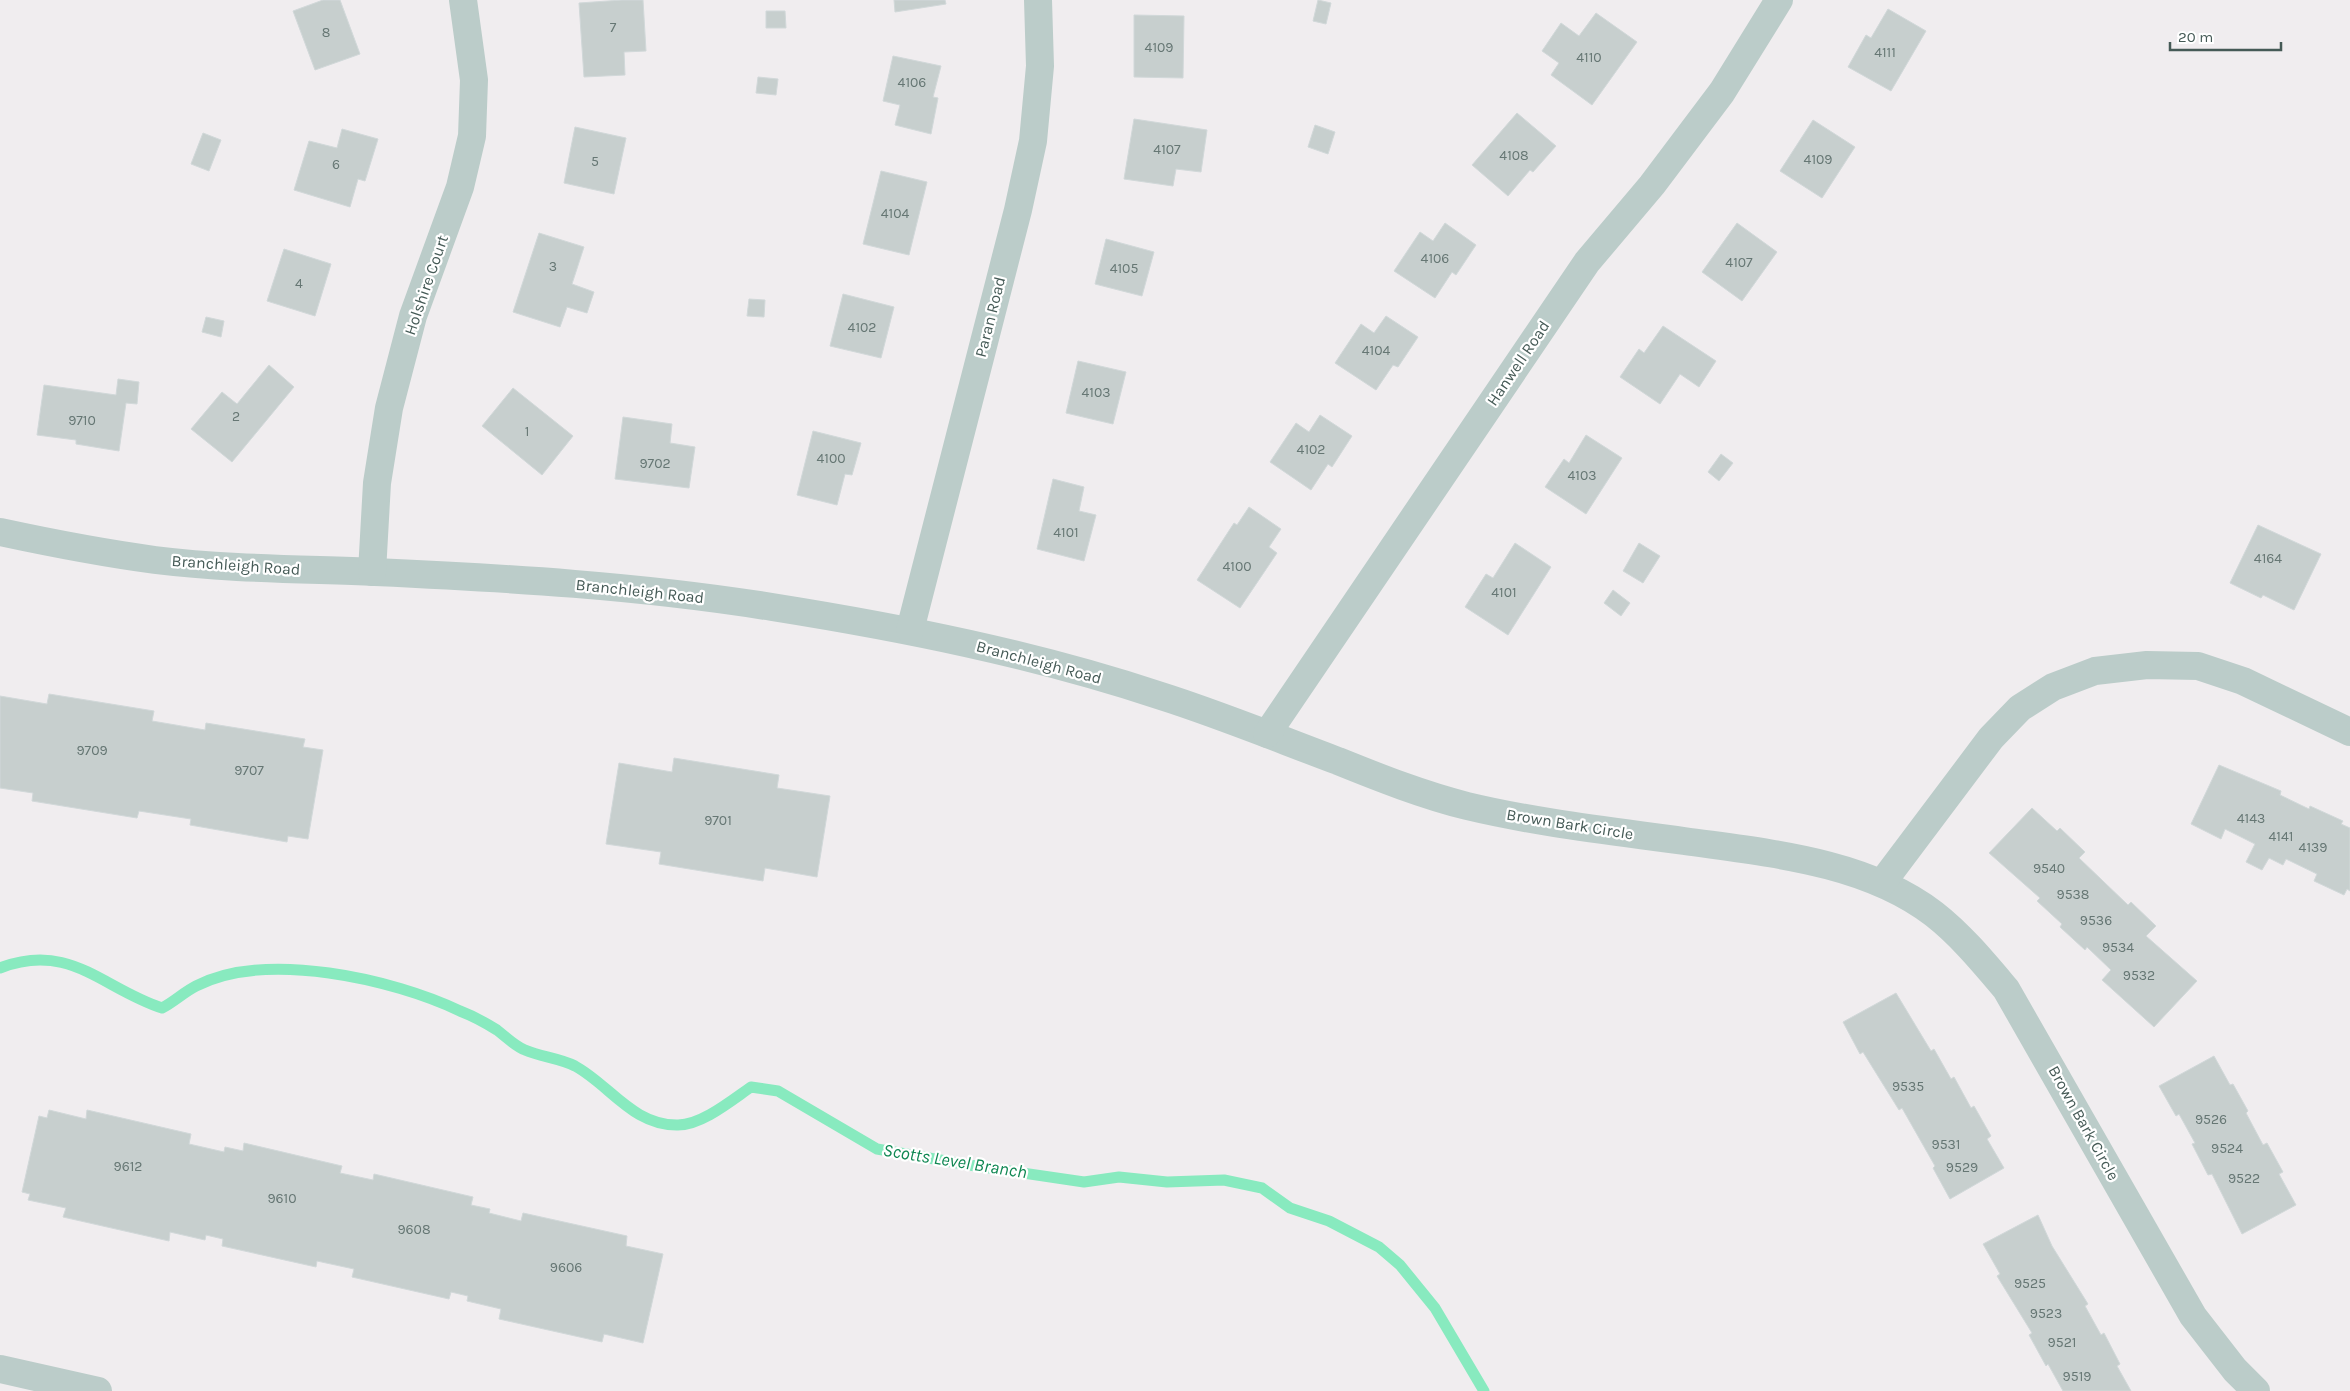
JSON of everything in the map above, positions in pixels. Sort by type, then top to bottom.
[{"type":"street","name":"Holshire Court","points":[[372,572],[377,483],[389,408],[412,316],[460,187],[472,136],[474,80],[463,0]]},
{"type":"street","name":"Paran Road","points":[[910,630],[1018,210],[1033,141],[1040,66],[1038,0]]},
{"type":"street","name":"Hanwell Road","points":[[1267,734],[1587,262],[1652,186],[1716,100],[1779,0]]},
{"type":"street","name":"Branchleigh Road","points":[[0,532],[57,545],[159,560],[260,568],[372,572],[634,588],[767,606],[910,630],[1034,659],[1133,688],[1267,734]]},
{"type":"street","points":[[1882,883],[1991,738],[2020,708],[2052,687],[2095,671],[2147,666],[2198,666],[2243,681],[2350,732]]},
{"type":"street","name":"Brown Bark Circle","points":[[1267,734],[1401,786],[1463,805],[1538,821],[1747,850],[1823,865],[1882,883],[1932,912],[1969,946],[2006,989],[2193,1316],[2235,1370],[2256,1391]]},
{"type":"street","points":[[0,1369],[98,1391]]},
{"type":"building","points":[[323,0],[340,0],[360,54],[315,70],[293,11]]},
{"type":"building","points":[[643,0],[646,51],[624,52],[625,75],[584,77],[579,3]]},
{"type":"building","points":[[894,0],[945,0],[946,4],[895,12]]},
{"type":"building","points":[[1318,0],[1331,3],[1326,24],[1313,21]]},
{"type":"building","points":[[1888,9],[1926,31],[1891,91],[1848,67],[1866,35],[1871,38]]},
{"type":"building","points":[[766,11],[785,11],[786,28],[766,28]]},
{"type":"building","points":[[1596,13],[1637,42],[1592,105],[1551,75],[1559,63],[1542,51],[1561,23],[1579,36]]},
{"type":"building","points":[[1134,15],[1184,16],[1183,78],[1134,77]]},
{"type":"building","points":[[893,56],[941,66],[933,97],[938,98],[931,134],[895,125],[900,105],[883,101]]},
{"type":"building","points":[[758,77],[778,79],[776,95],[756,93]]},
{"type":"building","points":[[1517,113],[1556,146],[1533,172],[1530,170],[1508,196],[1472,165]]},
{"type":"building","points":[[1134,119],[1207,130],[1201,172],[1176,169],[1173,186],[1124,179]]},
{"type":"building","points":[[1813,120],[1855,147],[1822,198],[1780,171]]},
{"type":"building","points":[[1315,125],[1335,132],[1328,154],[1308,147]]},
{"type":"building","points":[[575,127],[626,138],[614,194],[564,183]]},
{"type":"building","points":[[342,129],[378,139],[365,181],[358,179],[350,207],[294,190],[309,141],[337,148]]},
{"type":"building","points":[[203,133],[221,140],[209,171],[191,164]]},
{"type":"building","points":[[881,171],[927,182],[909,255],[863,244]]},
{"type":"building","points":[[1445,223],[1476,245],[1456,275],[1452,272],[1435,298],[1394,271],[1420,232],[1433,241]]},
{"type":"building","points":[[1737,223],[1777,252],[1742,301],[1702,272]]},
{"type":"building","points":[[539,233],[584,247],[572,284],[594,292],[587,313],[567,307],[560,327],[513,312]]},
{"type":"building","points":[[1106,239],[1154,252],[1142,296],[1095,284]]},
{"type":"building","points":[[284,249],[331,264],[315,316],[267,301]]},
{"type":"building","points":[[843,294],[894,307],[881,358],[830,346]]},
{"type":"building","points":[[749,299],[765,300],[764,317],[747,316]]},
{"type":"building","points":[[1386,316],[1418,337],[1398,367],[1393,365],[1376,390],[1335,363],[1361,324],[1374,333]]},
{"type":"building","points":[[206,317],[224,321],[221,337],[202,332]]},
{"type":"building","points":[[1663,326],[1716,361],[1699,387],[1680,374],[1660,404],[1620,377],[1639,349],[1644,353]]},
{"type":"building","points":[[1078,361],[1126,372],[1113,424],[1066,413]]},
{"type":"building","points":[[269,365],[294,387],[232,462],[191,429],[222,392],[237,404]]},
{"type":"building","points":[[118,379],[139,382],[137,404],[126,403],[119,451],[76,444],[76,440],[37,435],[44,385],[116,395]]},
{"type":"building","points":[[513,388],[573,436],[542,475],[482,426]]},
{"type":"building","points":[[1320,415],[1352,436],[1332,467],[1328,464],[1311,490],[1270,462],[1296,423],[1309,432]]},
{"type":"building","points":[[623,417],[672,424],[670,443],[695,447],[689,488],[615,479]]},
{"type":"building","points":[[813,431],[861,443],[852,475],[845,474],[837,505],[797,495]]},
{"type":"building","points":[[1586,435],[1622,458],[1586,514],[1545,487],[1564,459],[1569,463]]},
{"type":"building","points":[[1721,454],[1733,463],[1719,481],[1708,472]]},
{"type":"building","points":[[1053,479],[1084,487],[1079,511],[1096,515],[1084,561],[1037,549]]},
{"type":"building","points":[[1249,507],[1281,529],[1269,547],[1277,553],[1240,608],[1197,580],[1234,523],[1237,525]]},
{"type":"building","points":[[2258,525],[2321,554],[2294,610],[2263,595],[2261,598],[2230,583]]},
{"type":"building","points":[[1515,543],[1551,567],[1508,635],[1465,607],[1486,574],[1493,578]]},
{"type":"building","points":[[1639,543],[1660,556],[1643,583],[1623,571]]},
{"type":"building","points":[[1613,590],[1630,603],[1621,616],[1604,603]]},
{"type":"building","points":[[49,694],[154,711],[152,721],[205,730],[206,723],[305,739],[303,747],[323,750],[308,839],[288,836],[287,842],[190,825],[191,819],[139,811],[137,818],[32,801],[33,793],[0,788],[0,696],[47,704]]},
{"type":"building","points":[[674,758],[779,775],[777,788],[830,796],[817,877],[765,868],[763,881],[659,864],[661,852],[606,844],[619,763],[672,772]]},
{"type":"building","points":[[2219,765],[2281,791],[2280,795],[2309,809],[2310,806],[2343,821],[2341,824],[2350,828],[2350,891],[2347,889],[2344,895],[2314,881],[2317,874],[2286,859],[2283,865],[2269,858],[2262,870],[2246,862],[2255,844],[2225,829],[2221,839],[2191,824]]},
{"type":"building","points":[[2032,808],[2057,831],[2060,828],[2085,852],[2079,858],[2128,905],[2131,902],[2156,926],[2146,936],[2197,981],[2154,1027],[2102,980],[2111,970],[2087,947],[2085,950],[2060,927],[2062,924],[2037,901],[2040,898],[1989,853]]},
{"type":"building","points":[[1896,993],[1931,1051],[1934,1049],[1951,1079],[1954,1077],[1971,1108],[1974,1106],[1991,1136],[1987,1139],[2004,1168],[1950,1199],[1933,1168],[1935,1166],[1902,1108],[1899,1110],[1863,1052],[1860,1054],[1843,1022]]},
{"type":"building","points":[[2214,1056],[2230,1085],[2233,1084],[2248,1111],[2246,1113],[2263,1145],[2267,1143],[2283,1172],[2279,1174],[2296,1205],[2242,1234],[2212,1174],[2208,1175],[2192,1144],[2195,1143],[2179,1114],[2176,1116],[2159,1086]]},
{"type":"building","points":[[49,1110],[86,1119],[87,1110],[191,1134],[189,1144],[224,1152],[225,1147],[243,1151],[244,1143],[342,1166],[340,1173],[373,1180],[374,1174],[473,1197],[471,1205],[490,1209],[489,1213],[521,1221],[523,1213],[627,1236],[626,1246],[663,1254],[643,1343],[604,1334],[602,1342],[499,1319],[501,1309],[467,1301],[468,1296],[451,1292],[449,1299],[352,1277],[354,1269],[317,1261],[316,1267],[222,1246],[223,1239],[206,1235],[205,1240],[170,1232],[169,1241],[63,1217],[66,1208],[28,1200],[30,1194],[22,1192],[39,1116],[47,1118]]},
{"type":"building","points":[[2038,1215],[2052,1246],[2088,1304],[2085,1306],[2101,1335],[2104,1333],[2120,1364],[2117,1366],[2131,1391],[2063,1391],[2048,1364],[2046,1366],[2029,1335],[2032,1333],[1997,1276],[2000,1274],[1983,1244]]},
{"type":"waterway","name":"Scotts Level Branch","points":[[0,968],[25,961],[47,960],[66,964],[85,971],[141,1000],[162,1008],[196,986],[225,975],[257,970],[329,973],[400,989],[432,999],[470,1015],[497,1030],[521,1048],[575,1066],[588,1074],[635,1112],[662,1124],[678,1125],[697,1121],[716,1111],[751,1087],[778,1091],[877,1149],[1084,1182],[1119,1177],[1167,1182],[1224,1180],[1262,1188],[1290,1208],[1329,1221],[1379,1247],[1400,1265],[1435,1308],[1484,1391]]}]
